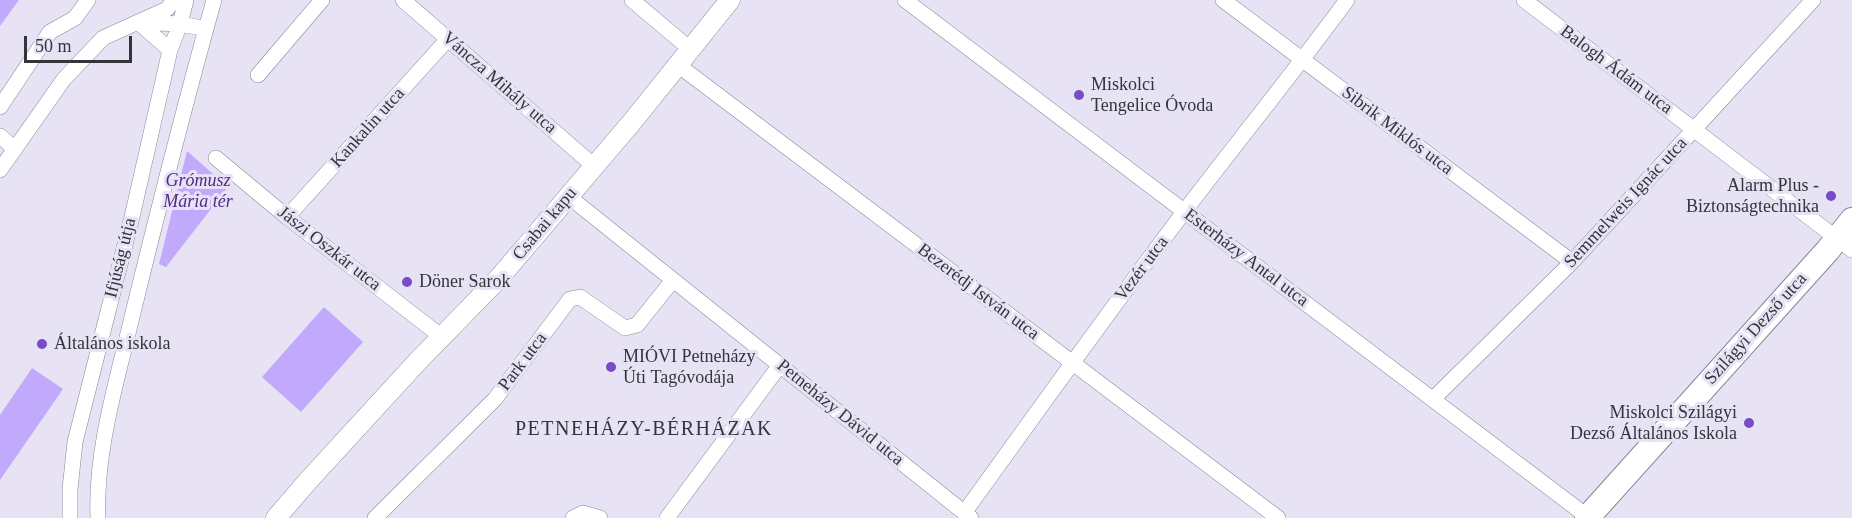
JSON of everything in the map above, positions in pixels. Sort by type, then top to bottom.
[{"type":"main road","name":"Szilágyi Dezső utca","points":[[1587,517],[1844,244],[1852,220]]},
{"type":"street","points":[[0,107],[50,32],[75,18],[88,0]]},
{"type":"street","points":[[0,170],[64,79],[103,38],[167,9],[174,0]]},
{"type":"street","name":"Ifjúság útja","points":[[70,518],[70,489],[75,442],[132,217],[170,50],[186,0]]},
{"type":"street","points":[[194,72],[209,0]]},
{"type":"street","name":"Ifjúság útja","points":[[98,518],[97,506],[106,433],[171,154],[214,0]]},
{"type":"street","points":[[258,75],[322,0]]},
{"type":"street","name":"Váncza Mihály utca","points":[[403,0],[594,166]]},
{"type":"street","points":[[632,0],[690,49]]},
{"type":"street","name":"Csabai kapu","points":[[276,518],[315,473],[499,278],[730,0]]},
{"type":"street","name":"Esterházy Antal utca","points":[[905,0],[1587,517]]},
{"type":"street","name":"Sibrik Miklós utca","points":[[1223,0],[1572,262]]},
{"type":"street","name":"Vezér utca","points":[[967,515],[1072,363],[1347,0]]},
{"type":"street","name":"Balogh Ádám utca","points":[[1524,0],[1844,244]]},
{"type":"street","name":"Semmelweis Ignác utca","points":[[1433,399],[1572,262],[1813,0]]},
{"type":"street","points":[[138,22],[180,24],[202,28]]},
{"type":"street","points":[[138,22],[170,50]]},
{"type":"street","name":"Kankalin utca","points":[[288,217],[448,39]]},
{"type":"street","name":"Bezerédj István utca","points":[[678,64],[1278,518]]},
{"type":"street","points":[[0,136],[15,148]]},
{"type":"street","name":"Jászi Oszkár utca","points":[[216,158],[442,337]]},
{"type":"street","name":"Petneházy Dávid utca","points":[[568,196],[967,515]]},
{"type":"street","name":"Park utca","points":[[375,518],[495,399],[570,299],[580,297],[625,328],[637,325],[673,280]]},
{"type":"street","points":[[668,518],[780,365]]},
{"type":"street","points":[[573,518],[583,513],[600,518]]},
{"type":"green space","points":[[0,0],[19,0],[0,26]]},
{"type":"green space","name":"Grómusz Mária tér","points":[[187,151],[228,187],[166,267],[159,264]]},
{"type":"green space","points":[[324,307],[363,342],[301,412],[262,377]]},
{"type":"green space","points":[[32,368],[63,389],[0,480],[0,415]]},
{"type":"place","name":"Miskolci Tengelice Óvoda","points":[[1079,95]]},
{"type":"place","name":"Alarm Plus - Biztonságtechnika","points":[[1831,196]]},
{"type":"place","name":"Döner Sarok","points":[[407,282]]},
{"type":"place","name":"Általános iskola","points":[[42,344]]},
{"type":"place","name":"MIÓVI Petneházy Úti Tagóvodája","points":[[611,367]]},
{"type":"place","name":"Miskolci Szilágyi Dezső Általános Iskola","points":[[1749,423]]},
{"type":"district","name":"PETNEHÁZY-BÉRHÁZAK","points":[[644,430]]}]
